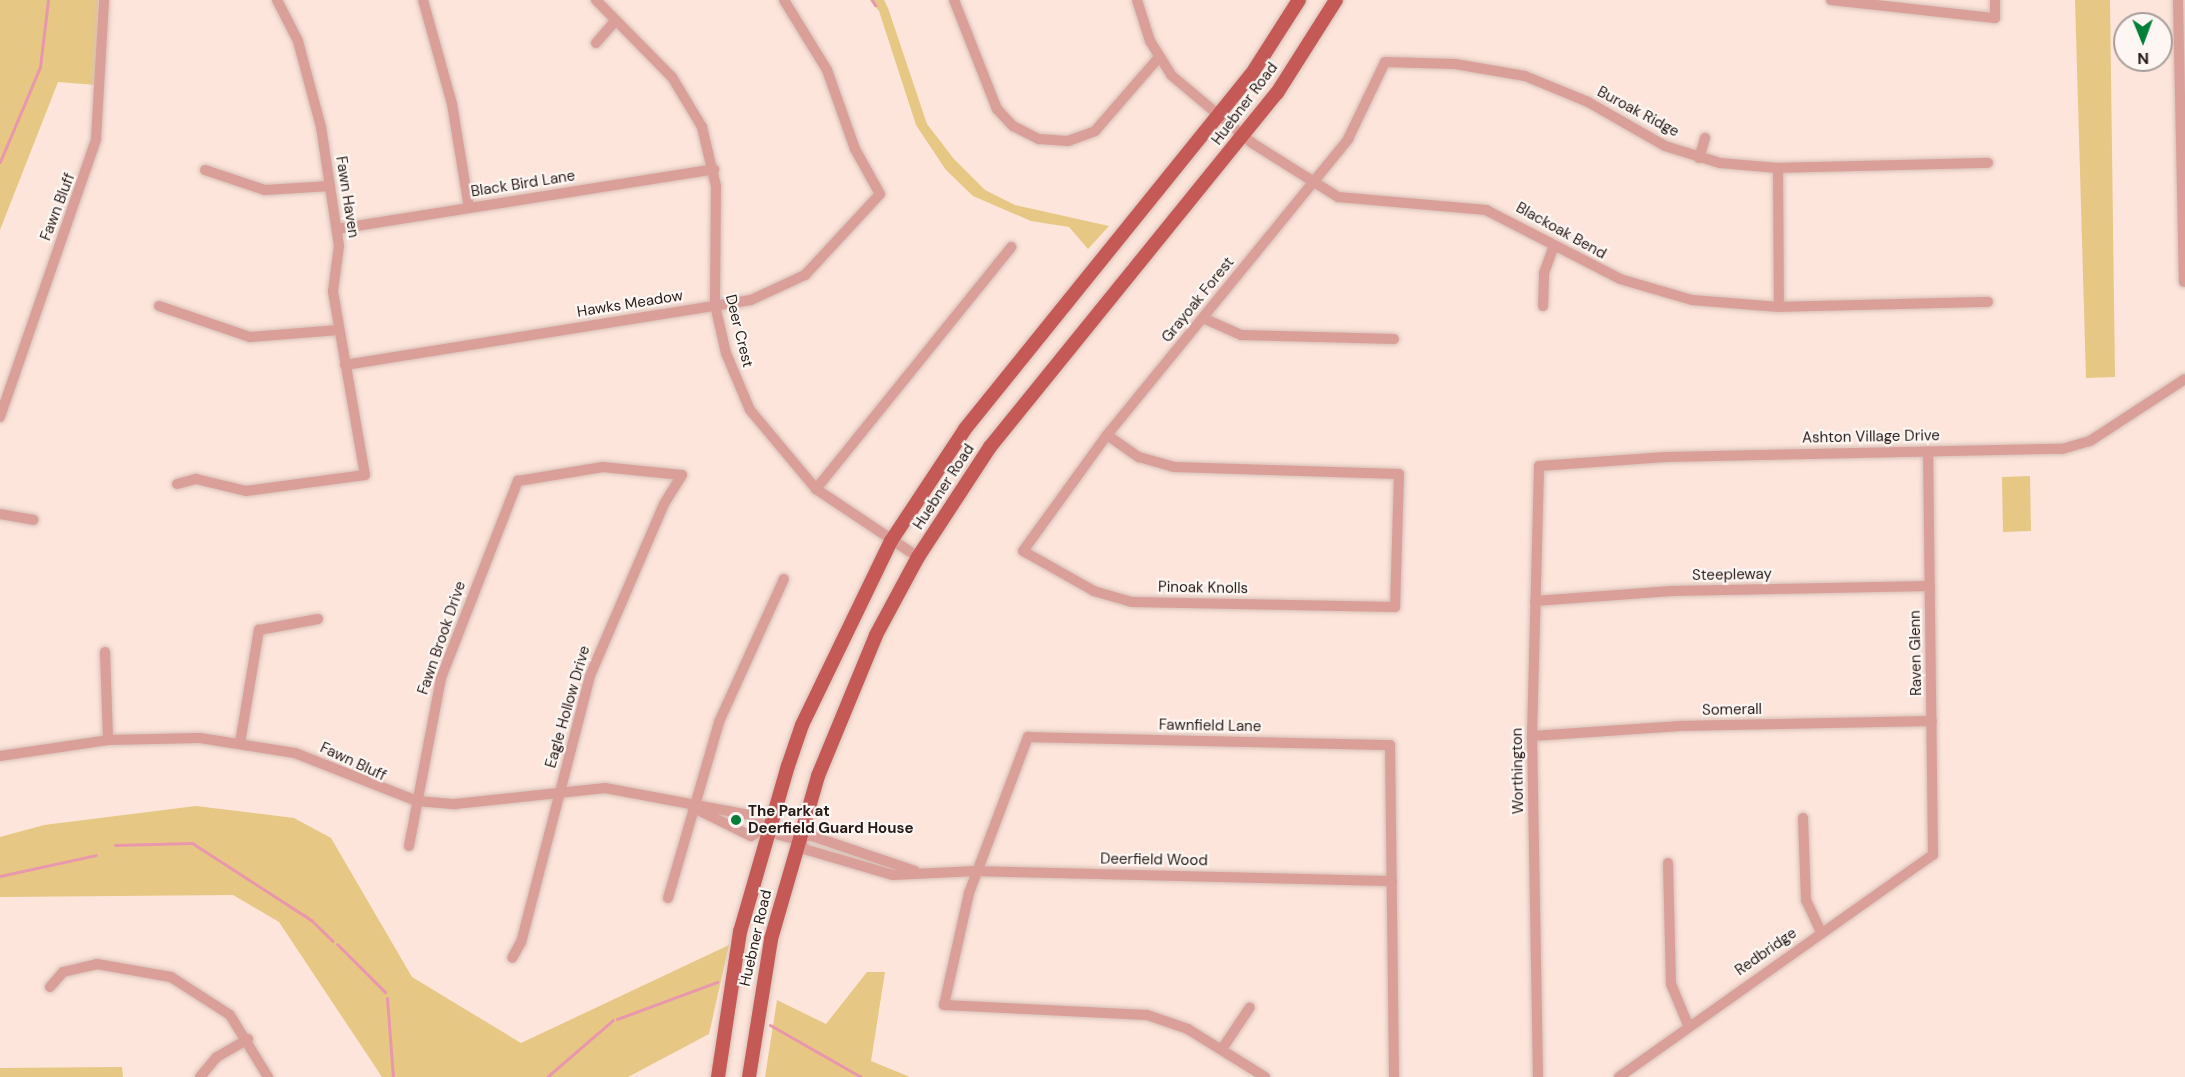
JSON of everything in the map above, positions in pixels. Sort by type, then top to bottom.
[{"type":"main road","name":"Huebner Road","points":[[718,1077],[740,932],[765,831],[802,725],[891,541],[971,420],[1219,116],[1299,0]]},
{"type":"main road","name":"Huebner Road","points":[[749,1077],[771,939],[831,736],[918,557],[997,438],[1243,135],[1336,0]]},
{"type":"street","name":"Fawn Bluff","points":[[0,417],[96,139],[104,0]]},
{"type":"street","name":"Fawn Haven","points":[[177,484],[196,479],[246,491],[365,475],[333,291],[337,229],[330,186],[311,84],[277,0]]},
{"type":"street","points":[[423,0],[452,104],[469,208]]},
{"type":"street","name":"Deer Crest","points":[[596,0],[614,22],[683,92],[702,127],[714,169],[715,306],[726,353],[750,410],[787,461],[816,489],[918,557]]},
{"type":"street","name":"Hawks Meadow","points":[[345,365],[715,306],[763,297],[796,282],[880,194],[855,149],[827,70],[784,0]]},
{"type":"street","points":[[954,0],[997,109],[1013,126],[1039,139],[1068,141],[1095,130],[1159,57]]},
{"type":"street","name":"Blackoak Bend","points":[[1137,0],[1159,57],[1171,75],[1243,135],[1313,184],[1362,203],[1448,202],[1486,210],[1554,246],[1650,289],[1736,306],[1988,302]]},
{"type":"street","points":[[1831,0],[1995,18],[1995,0]]},
{"type":"street","points":[[2178,0],[2184,282]]},
{"type":"street","points":[[596,42],[614,22]]},
{"type":"street","name":"Buroak Ridge","points":[[1385,62],[1455,64],[1525,76],[1699,158],[1778,168],[1988,163]]},
{"type":"street","name":"Grayoak Forest","points":[[1023,551],[1107,435],[1313,184],[1363,116],[1385,62]]},
{"type":"street","points":[[1699,158],[1705,138]]},
{"type":"street","points":[[1778,168],[1779,307]]},
{"type":"street","name":"Black Bird Lane","points":[[337,229],[714,169]]},
{"type":"street","points":[[205,170],[265,190],[330,186]]},
{"type":"street","points":[[1543,306],[1544,273],[1554,246]]},
{"type":"street","points":[[816,489],[1011,247]]},
{"type":"street","points":[[159,306],[250,337],[339,330]]},
{"type":"street","points":[[1203,318],[1241,335],[1394,339]]},
{"type":"street","name":"Ashton Village Drive","points":[[1539,466],[1666,457],[1928,451],[2081,444],[2185,379]]},
{"type":"street","name":"Pinoak Knolls","points":[[1023,551],[1094,591],[1132,602],[1395,607],[1399,474],[1174,467],[1139,457],[1107,435]]},
{"type":"street","name":"Raven Glenn","points":[[1928,451],[1934,855]]},
{"type":"street","name":"Worthington","points":[[1538,1077],[1532,736],[1539,466]]},
{"type":"street","name":"Eagle Hollow Drive","points":[[512,958],[521,942],[605,635],[682,475],[603,467],[518,481]]},
{"type":"street","name":"Fawn Brook Drive","points":[[409,846],[441,678],[518,481]]},
{"type":"street","points":[[0,514],[33,520]]},
{"type":"street","points":[[668,898],[692,806],[719,722],[784,579]]},
{"type":"street","name":"Steepleway","points":[[1535,601],[1672,591],[1930,586]]},
{"type":"street","points":[[240,743],[259,630],[318,619]]},
{"type":"street","points":[[105,652],[108,740]]},
{"type":"street","name":"Somerall","points":[[1532,736],[1677,726],[1932,721]]},
{"type":"street","name":"Fawnfield Lane","points":[[976,871],[1028,737],[1390,745],[1392,881]]},
{"type":"street","name":"Fawn Bluff","points":[[0,756],[108,740],[240,743],[319,760],[372,788],[417,801],[466,803],[561,790],[605,788],[755,816],[765,831],[751,836],[692,806]]},
{"type":"street","points":[[1803,818],[1806,900],[1821,932]]},
{"type":"street","points":[[765,831],[799,840]]},
{"type":"street","name":"Deerfield Wood","points":[[799,840],[804,849],[885,874],[915,871],[976,871],[1392,881]]},
{"type":"street","name":"Redbridge","points":[[1618,1077],[1688,1025],[1934,855]]},
{"type":"street","points":[[1668,863],[1671,984],[1688,1025]]},
{"type":"street","points":[[976,871],[944,1005],[1125,1011],[1168,1021],[1222,1049],[1265,1077]]},
{"type":"street","points":[[1392,881],[1394,1077]]},
{"type":"street","points":[[50,987],[58,976],[78,966],[153,971],[204,994],[248,1039],[268,1077]]},
{"type":"street","points":[[1222,1049],[1250,1007]]},
{"type":"street","points":[[200,1077],[217,1058],[248,1039]]},
{"type":"shaded area","points":[[0,0],[98,0],[96,85],[58,82],[0,230]]},
{"type":"shaded area","points":[[870,0],[884,0],[927,124],[954,159],[985,190],[1015,205],[1109,226],[1088,249],[1069,227],[1031,221],[973,196],[946,170],[916,125],[879,11]]},
{"type":"shaded area","points":[[2075,0],[2110,0],[2115,377],[2086,378]]},
{"type":"shaded area","points":[[2030,476],[2031,531],[2003,532],[2002,477]]},
{"type":"shaded area","points":[[196,806],[294,818],[331,838],[412,977],[521,1043],[729,945],[709,1034],[628,1077],[382,1077],[279,922],[233,895],[0,897],[0,837],[44,825]]},
{"type":"shaded area","points":[[867,972],[885,972],[871,1061],[910,1077],[765,1077],[777,1000],[826,1024]]},
{"type":"shaded area","points":[[122,1067],[123,1077],[0,1077],[0,1068]]},
{"type":"waterway","points":[[0,162],[40,67],[48,0]]},
{"type":"waterway","points":[[872,0],[875,5]]},
{"type":"waterway","points":[[115,845],[192,843],[311,920],[333,941]]},
{"type":"waterway","points":[[0,876],[96,855]]},
{"type":"waterway","points":[[337,944],[385,992]]},
{"type":"waterway","points":[[617,1019],[717,982]]},
{"type":"waterway","points":[[387,998],[393,1077]]},
{"type":"waterway","points":[[547,1077],[613,1020]]},
{"type":"waterway","points":[[770,1025],[861,1077]]},
{"type":"place","name":"The Park at Deerfield Guard House","points":[[736,820]]}]
